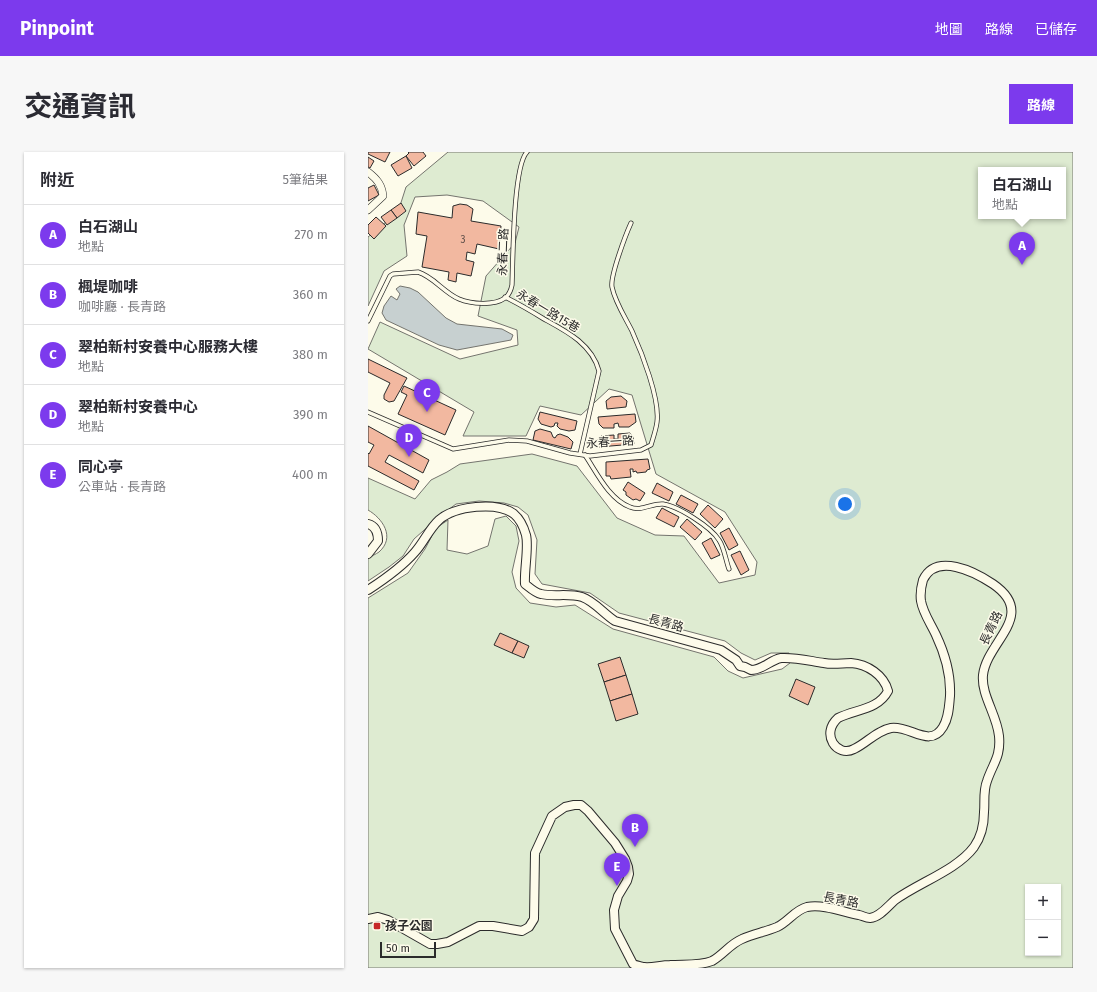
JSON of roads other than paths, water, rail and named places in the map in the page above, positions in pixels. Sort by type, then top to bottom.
[{"type":"street","points":[[368,172],[376,179],[382,188],[383,196],[368,210]]},
{"type":"street","name":"長青路","points":[[368,590],[391,575],[414,553],[439,520],[452,512],[473,507],[506,510],[514,514],[520,521],[527,537],[525,584],[539,594],[572,595],[584,598],[593,603],[604,614],[615,621],[721,650],[736,660],[740,666],[746,667],[750,670],[761,668],[774,659],[791,658],[826,663],[852,663],[867,667],[877,673],[884,680],[887,686],[888,690],[884,698],[873,706],[838,718],[833,722],[830,730],[830,739],[836,747],[848,751],[854,750],[882,731],[891,728],[901,728],[920,735],[934,736],[938,734],[947,719],[949,710],[950,677],[943,652],[921,602],[921,586],[927,574],[938,567],[947,566],[962,568],[972,572],[994,584],[1006,595],[1010,601],[1012,612],[1003,636],[984,670],[983,679],[986,696],[996,720],[999,735],[999,750],[996,764],[985,788],[983,827],[978,840],[973,849],[962,859],[943,872],[905,893],[877,916],[870,918],[832,909],[806,907],[795,912],[779,926],[740,939],[713,960],[704,963],[643,967],[633,964],[615,930],[614,910],[618,896],[627,882],[629,874],[625,858],[588,811],[581,805],[574,805],[565,807],[552,816],[535,853],[534,919],[529,928],[522,931],[493,926],[479,926],[448,942],[430,944],[388,920],[378,917],[368,919]]},
{"type":"street","points":[[368,524],[376,530],[378,534],[378,541],[368,554]]},
{"type":"lane","name":"永春二路","points":[[505,297],[510,292],[512,285],[514,225],[520,168],[524,154],[527,152]]},
{"type":"lane","name":"永春一路","points":[[368,412],[452,449],[509,440],[527,441],[570,453],[583,455],[640,450],[651,445],[657,422],[657,405],[643,360],[619,306],[612,286],[616,265],[631,223]]},
{"type":"lane","points":[[368,321],[390,276],[393,274],[422,273],[432,279],[445,291],[460,300],[475,303],[491,302],[499,301],[505,297]]},
{"type":"lane","name":"永春一路15巷","points":[[505,297],[573,335],[597,362],[599,371],[583,455]]},
{"type":"lane","points":[[583,455],[615,498],[630,507],[638,509],[663,504],[677,508],[694,517],[719,540],[729,569]]},
{"type":"place","name":"白石湖山","points":[[1022,265]]},
{"type":"place","name":"翠柏新村安養中心服務大樓","points":[[427,412]]},
{"type":"place","name":"翠柏新村安養中心","points":[[409,457]]},
{"type":"place","name":"楓堤咖啡","points":[[635,847]]},
{"type":"place","name":"同心亭","points":[[617,886]]},
{"type":"place","name":"孩子公園","points":[[377,926]]}]
